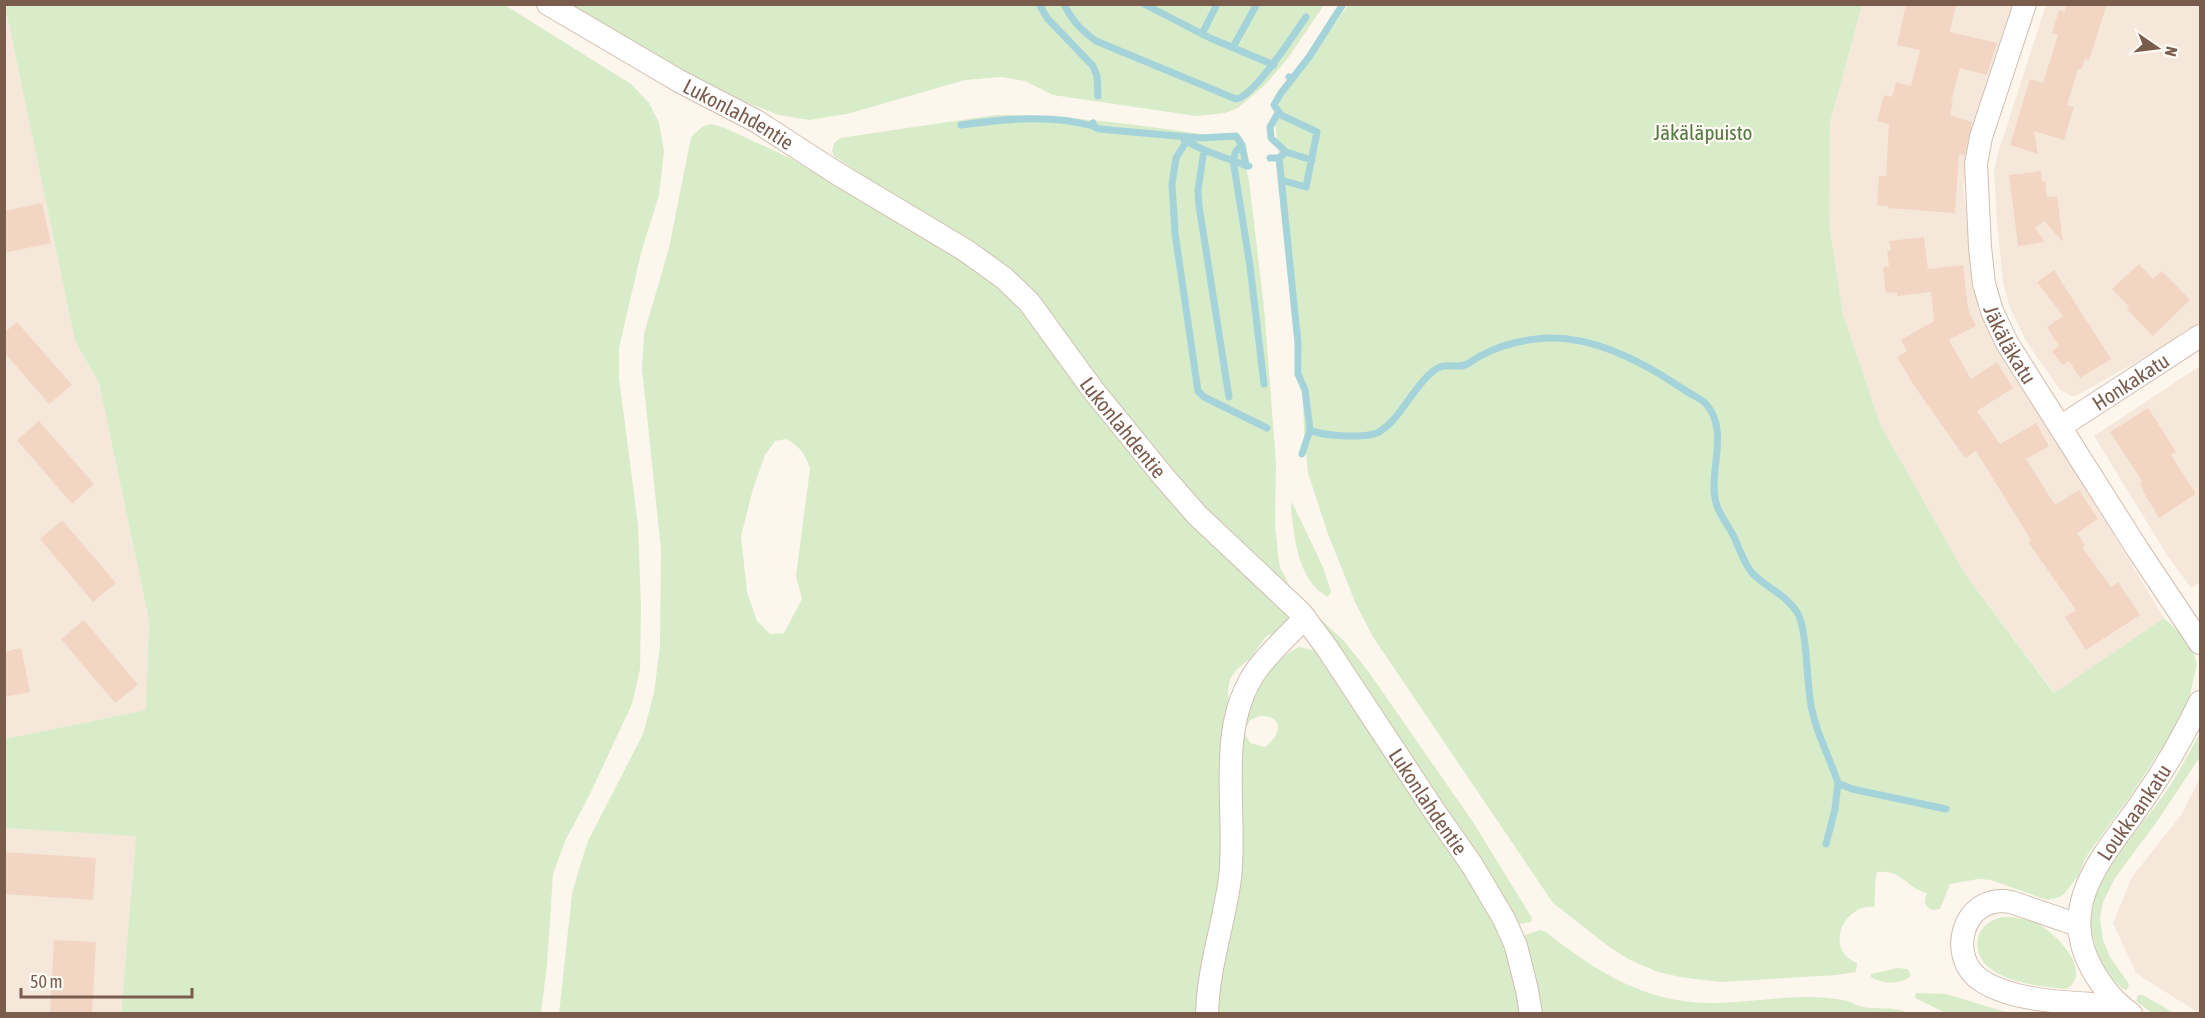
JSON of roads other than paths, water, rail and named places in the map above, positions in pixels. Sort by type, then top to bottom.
[{"type":"street","name":"Lukonlahdentie","points":[[548,4],[686,85],[756,121],[988,265],[1029,302],[1093,390],[1197,515],[1288,600],[1305,618],[1327,648],[1486,888],[1504,919],[1516,946],[1531,1014]]},
{"type":"street","name":"Jäkäläkatu","points":[[2025,4],[1978,151],[1976,188],[1984,284],[2007,343],[2138,550],[2200,643]]},
{"type":"street","name":"Honkakatu","points":[[2060,426],[2200,336]]},
{"type":"street","points":[[1207,1014],[1212,969],[1230,877],[1232,837],[1230,778],[1237,716],[1248,684],[1257,669],[1305,618]]},
{"type":"street","name":"Loukkaankatu","points":[[2078,925],[2081,900],[2092,876],[2160,776],[2200,702]]},
{"type":"street","points":[[2001,900],[2078,925],[2081,944],[2090,966],[2121,1011],[2014,994],[1980,980],[1966,962],[1962,940],[1966,924],[1975,911],[1987,902],[2001,900]]},
{"type":"waterway","points":[[1039,4],[1047,18],[1093,66],[1097,76],[1098,96]]},
{"type":"waterway","points":[[1064,4],[1077,25],[1096,41],[1236,99],[1244,96],[1263,77],[1306,17]]},
{"type":"waterway","points":[[1144,4],[1210,38],[1274,65]]},
{"type":"waterway","points":[[1202,34],[1217,4]]},
{"type":"waterway","points":[[1233,47],[1257,4]]},
{"type":"waterway","points":[[1292,79],[1343,4]]},
{"type":"waterway","points":[[1281,180],[1306,187],[1317,132],[1281,115],[1274,105],[1292,79],[1289,77]]},
{"type":"waterway","points":[[1278,113],[1270,127],[1271,138],[1286,152]]},
{"type":"waterway","points":[[961,125],[1044,119],[1093,126]]},
{"type":"waterway","points":[[1093,123],[1099,129],[1199,138],[1236,136],[1242,145],[1246,165],[1249,166]]},
{"type":"waterway","points":[[1184,140],[1247,166]]},
{"type":"waterway","points":[[1186,142],[1176,158],[1172,184],[1175,233],[1198,391],[1204,397],[1267,428]]},
{"type":"waterway","points":[[1242,145],[1236,151],[1233,160],[1250,266],[1264,384]]},
{"type":"waterway","points":[[1204,150],[1198,190],[1199,206],[1229,397]]},
{"type":"waterway","points":[[1270,158],[1279,158],[1286,152],[1312,160]]},
{"type":"waterway","points":[[1279,158],[1298,343],[1298,374],[1305,390],[1310,430],[1345,436],[1365,436],[1377,433],[1392,422],[1424,380],[1436,369],[1444,366],[1465,365],[1493,350],[1522,341],[1556,338],[1595,344],[1650,368],[1704,402],[1713,415],[1718,440],[1714,481],[1717,506],[1750,570],[1787,601],[1801,620],[1814,719],[1838,783],[1852,789],[1946,809]]},
{"type":"waterway","points":[[1302,454],[1310,430]]},
{"type":"waterway","points":[[1826,844],[1835,809],[1838,783]]},
{"type":"park label","name":"Jäkäläpuisto","points":[[1703,132]]}]
